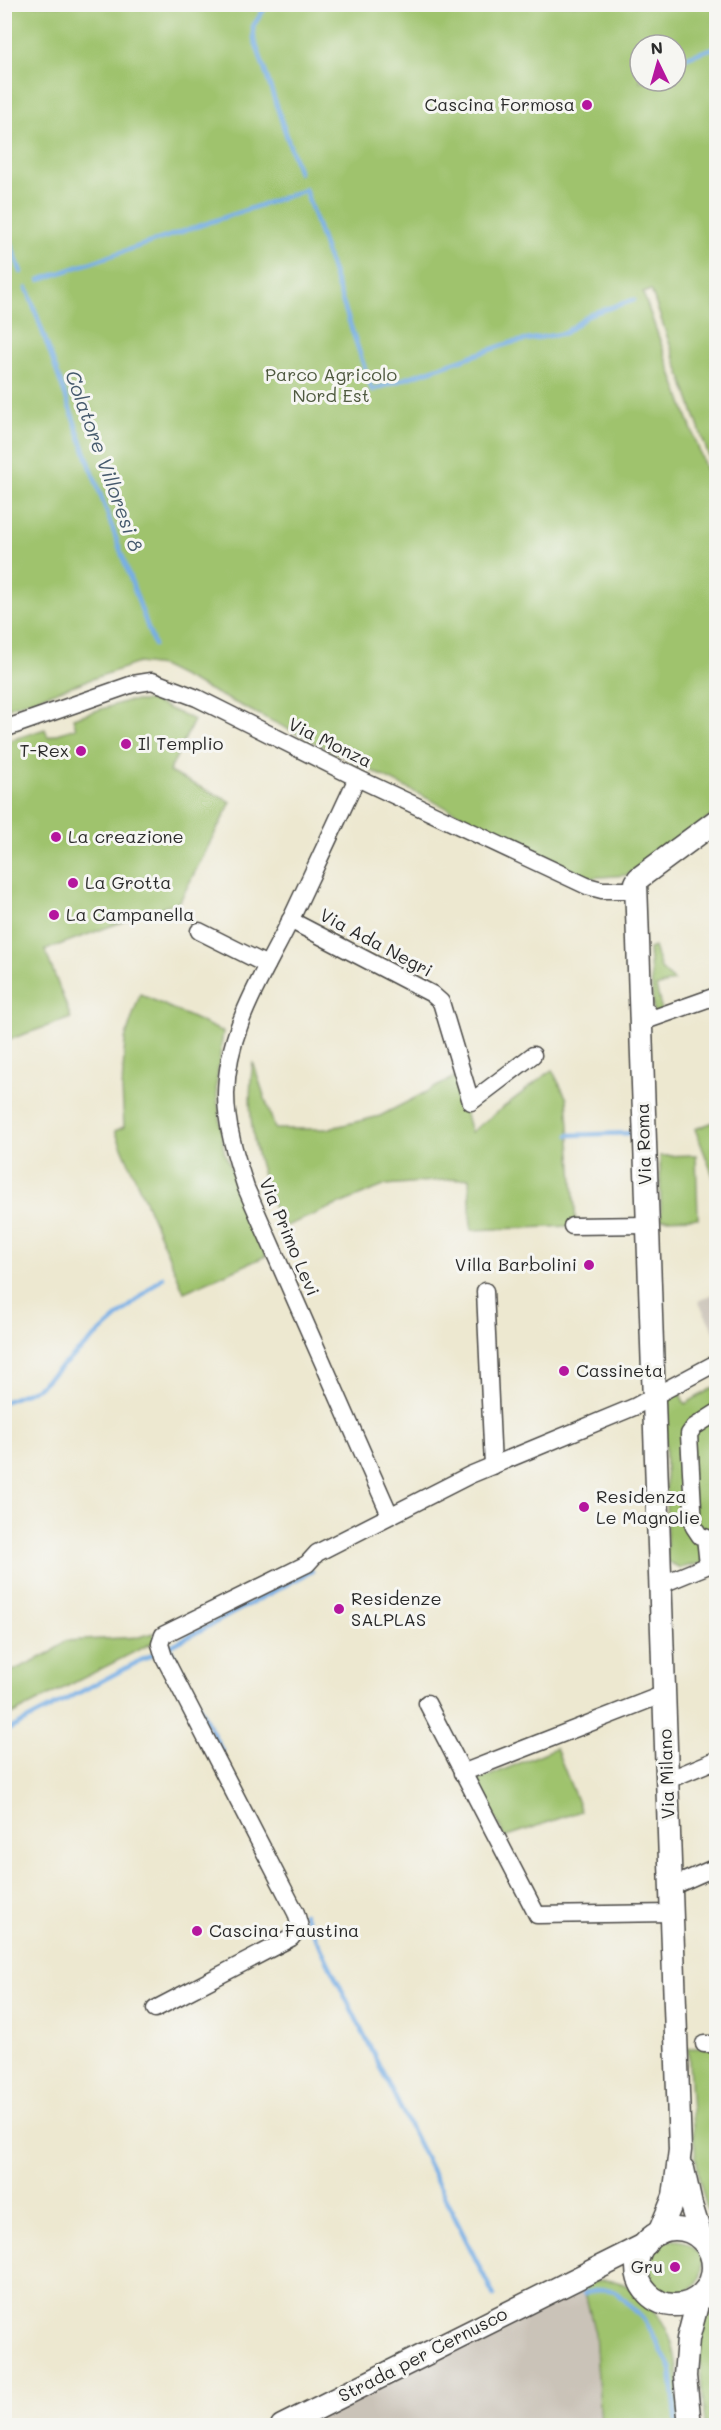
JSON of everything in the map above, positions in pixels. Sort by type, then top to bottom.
[{"type":"street","name":"Via Monza","points":[[4,729],[134,684],[152,681],[197,698],[357,778],[587,886],[602,890],[636,890]]},
{"type":"street","name":"Via Primo Levi","points":[[357,778],[290,920],[240,1018],[232,1047],[226,1093],[227,1117],[231,1141],[246,1188],[390,1515]]},
{"type":"street","points":[[636,890],[639,878],[717,821]]},
{"type":"street","name":"Via Roma","points":[[636,890],[638,1012],[653,1398]]},
{"type":"street","name":"Via Ada Negri","points":[[290,920],[432,994],[441,1002],[471,1102],[533,1055]]},
{"type":"street","points":[[199,931],[267,965]]},
{"type":"street","points":[[638,1012],[648,1012],[648,1020],[717,996]]},
{"type":"street","points":[[573,1226],[648,1225]]},
{"type":"street","points":[[485,1291],[493,1466]]},
{"type":"street","points":[[155,2009],[291,1938],[299,1929],[296,1913],[164,1657],[160,1639],[165,1634],[307,1564],[317,1552],[390,1515],[493,1466],[653,1398],[717,1364]]},
{"type":"street","name":"Via Milano","points":[[653,1398],[680,2150],[688,2193],[702,2240],[710,2252],[714,2269],[709,2286],[699,2297],[688,2336],[686,2376],[690,2426]]},
{"type":"street","points":[[660,1585],[712,1563],[711,1536],[700,1536],[694,1527],[689,1434],[694,1427],[717,1413]]},
{"type":"street","points":[[462,1773],[664,1694]]},
{"type":"street","points":[[427,1703],[537,1915],[672,1913]]},
{"type":"street","points":[[668,1780],[717,1760]]},
{"type":"street","points":[[671,1887],[714,1868]]},
{"type":"street","name":"Via Milano","points":[[680,2150],[674,2197],[653,2238],[639,2255],[637,2268],[675,2331],[686,2376]]},
{"type":"street","points":[[653,2238],[670,2230],[682,2230],[702,2240]]},
{"type":"street","name":"Strada per Cernusco","points":[[283,2425],[564,2285],[653,2238]]},
{"type":"street","name":"Strada per Cernusco","points":[[564,2285],[600,2276],[614,2276],[629,2280],[652,2295]]},
{"type":"street","points":[[652,2295],[680,2305],[699,2297]]},
{"type":"shaded area","points":[[716,1292],[716,1335],[698,1301]]},
{"type":"shaded area","points":[[582,2280],[594,2332],[600,2425],[281,2426]]},
{"type":"green space","name":"Parco Agricolo Nord Est","points":[[4,5],[716,5],[716,477],[651,290],[643,293],[716,498],[716,813],[627,875],[588,878],[161,666],[138,663],[5,709]]},
{"type":"green space","points":[[127,701],[152,701],[194,720],[169,772],[231,802],[180,901],[45,950],[71,1018],[5,1041],[5,742],[45,729],[48,737],[76,728],[73,718]]},
{"type":"green space","points":[[654,947],[661,969],[674,981],[656,987],[663,1015],[654,1018],[649,949]]},
{"type":"green space","points":[[140,994],[223,1032],[216,1087],[224,1151],[266,1256],[184,1292],[115,1131],[124,1127],[122,1089],[125,1039]]},
{"type":"green space","points":[[253,1062],[275,1129],[327,1129],[380,1116],[455,1077],[471,1132],[552,1070],[567,1099],[576,1223],[572,1226],[471,1230],[469,1178],[386,1185],[281,1228],[255,1147],[250,1106]]},
{"type":"green space","points":[[716,1121],[716,1183],[695,1129]]},
{"type":"green space","points":[[696,1155],[698,1218],[661,1219],[660,1156]]},
{"type":"green space","points":[[716,1386],[716,1560],[680,1568],[667,1561],[665,1402],[678,1390],[685,1404]]},
{"type":"green space","points":[[153,1633],[156,1641],[5,1718],[4,1675],[52,1652],[65,1641],[139,1637]]},
{"type":"green space","points":[[556,1748],[581,1811],[505,1837],[477,1781]]},
{"type":"green space","points":[[688,2048],[716,2048],[716,2227],[708,2210],[697,2166]]},
{"type":"green space","points":[[675,2240],[685,2242],[694,2248],[700,2257],[702,2267],[700,2277],[694,2286],[685,2292],[675,2294],[665,2292],[656,2286],[650,2277],[648,2267],[650,2257],[656,2248],[665,2242]]},
{"type":"green space","points":[[602,2280],[620,2282],[628,2286],[655,2311],[664,2325],[675,2356],[683,2425],[601,2425],[595,2334],[583,2284]]},
{"type":"green space","points":[[716,2307],[716,2425],[705,2425],[697,2331]]},
{"type":"waterway","points":[[268,4],[253,26],[254,38],[299,173]]},
{"type":"waterway","points":[[688,57],[716,47]]},
{"type":"waterway","points":[[305,189],[372,390],[510,343],[565,333],[590,314],[634,300]]},
{"type":"waterway","points":[[39,280],[305,190]]},
{"type":"waterway","name":"Colatore Villoresi 8","points":[[4,226],[21,272]]},
{"type":"waterway","name":"Colatore Villoresi 8","points":[[27,288],[154,645]]},
{"type":"waterway","points":[[4,295],[9,293]]},
{"type":"waterway","name":"Colatore Villoresi 8","points":[[569,1135],[636,1133]]},
{"type":"waterway","points":[[4,1402],[37,1388],[163,1277]]},
{"type":"waterway","points":[[222,1751],[169,1647],[312,1571]]},
{"type":"waterway","points":[[4,1732],[153,1654]]},
{"type":"waterway","points":[[304,1914],[494,2296]]},
{"type":"waterway","points":[[584,2293],[605,2289],[616,2291],[646,2322],[671,2369],[677,2426]]},
{"type":"place","name":"Cascina Formosa","points":[[587,105]]},
{"type":"place","name":"Il Templio","points":[[126,744]]},
{"type":"place","name":"T-Rex","points":[[81,751]]},
{"type":"place","name":"La creazione","points":[[56,837]]},
{"type":"place","name":"La Grotta","points":[[73,883]]},
{"type":"place","name":"La Campanella","points":[[54,915]]},
{"type":"place","name":"Villa Barbolini","points":[[589,1265]]},
{"type":"place","name":"Cassineta","points":[[564,1371]]},
{"type":"place","name":"Residenza Le Magnolie","points":[[584,1507]]},
{"type":"place","name":"Residenze SALPLAS","points":[[339,1609]]},
{"type":"place","name":"Cascina Faustina","points":[[197,1931]]},
{"type":"place","name":"Gru","points":[[675,2267]]}]
